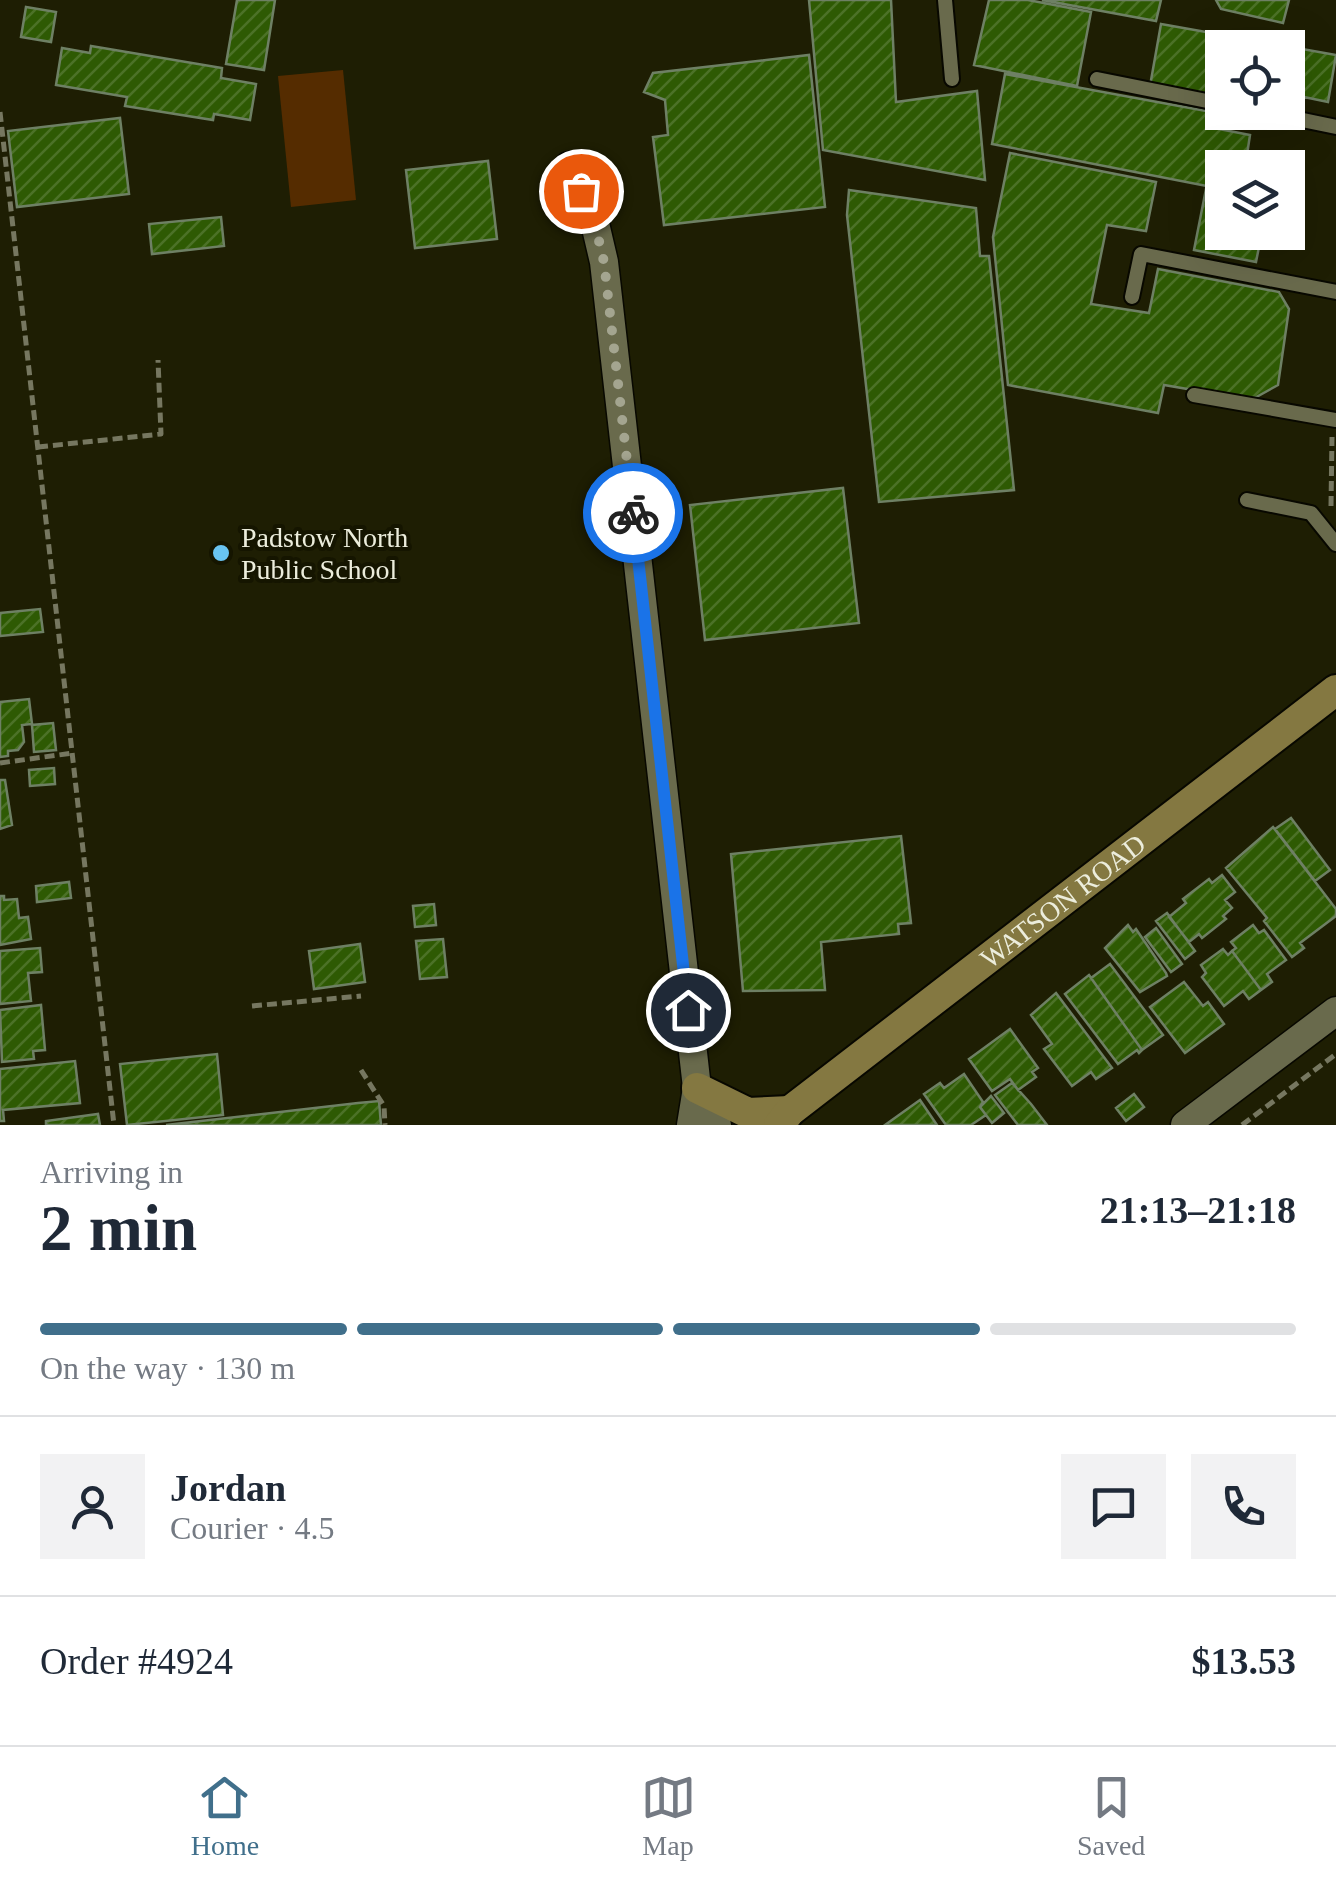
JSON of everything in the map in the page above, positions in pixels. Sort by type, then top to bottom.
[{"type":"main road","name":"WATSON ROAD","points":[[757,1125],[784,1118],[1336,690]]},
{"type":"main road","points":[[697,1088],[748,1113],[784,1118]]},
{"type":"street","points":[[569,166],[593,216],[604,262],[697,1088],[691,1125]]},
{"type":"street","points":[[1185,1125],[1336,1011]]},
{"type":"street","points":[[697,1088],[717,1125]]},
{"type":"lane","points":[[945,0],[952,78]]},
{"type":"lane","points":[[1097,79],[1205,101]]},
{"type":"lane","points":[[1305,121],[1336,127]]},
{"type":"lane","points":[[1132,297],[1141,254],[1336,292]]},
{"type":"lane","points":[[1194,394],[1335,420]]},
{"type":"lane","points":[[1246,500],[1311,512],[1336,544]]},
{"type":"path","points":[[0,112],[114,1125]]},
{"type":"path","points":[[38,447],[161,434],[158,360]]},
{"type":"path","points":[[1333,520],[1330,460],[1335,420]]},
{"type":"path","points":[[0,763],[74,753]]},
{"type":"path","points":[[252,1006],[362,996]]},
{"type":"path","points":[[1242,1125],[1336,1054]]},
{"type":"path","points":[[361,1070],[384,1106],[385,1125]]},
{"type":"shaded area","points":[[343,70],[356,200],[291,207],[278,76]]},
{"type":"building","points":[[237,0],[275,0],[264,70],[226,64]]},
{"type":"building","points":[[809,0],[891,0],[896,102],[977,91],[985,180],[823,150]]},
{"type":"building","points":[[989,0],[1028,0],[1091,12],[1077,86],[974,65]]},
{"type":"building","points":[[1042,0],[1161,0],[1156,21]]},
{"type":"building","points":[[1216,0],[1289,0],[1283,23],[1221,9]]},
{"type":"building","points":[[26,7],[56,12],[51,42],[21,37]]},
{"type":"building","points":[[1161,24],[1205,32],[1205,97],[1150,86]]},
{"type":"building","points":[[91,46],[222,68],[221,78],[256,84],[250,120],[214,114],[213,120],[125,106],[127,97],[56,85],[62,48],[90,53]]},
{"type":"building","points":[[1305,50],[1336,55],[1328,102],[1305,97]]},
{"type":"building","points":[[809,55],[825,207],[664,225],[653,137],[668,135],[665,100],[644,92],[653,73]]},
{"type":"building","points":[[1005,74],[1205,111],[1205,130],[1250,135],[1248,150],[1205,150],[1205,186],[992,144]]},
{"type":"building","points":[[120,118],[129,194],[17,207],[8,131]]},
{"type":"building","points":[[1010,153],[1156,182],[1146,231],[1107,225],[1091,304],[1149,313],[1158,269],[1279,292],[1289,309],[1278,385],[1251,400],[1164,385],[1158,413],[1008,385],[993,237]]},
{"type":"building","points":[[488,161],[497,239],[415,248],[406,170]]},
{"type":"building","points":[[849,190],[976,208],[980,256],[989,256],[1014,490],[879,502],[847,215]]},
{"type":"building","points":[[1205,194],[1205,250],[1258,250],[1256,262],[1194,250]]},
{"type":"building","points":[[221,217],[224,246],[152,254],[149,224]]},
{"type":"building","points":[[843,488],[859,623],[705,640],[690,505]]},
{"type":"building","points":[[40,609],[43,632],[0,636],[0,613]]},
{"type":"building","points":[[29,699],[32,724],[22,725],[24,742],[18,750],[0,757],[0,702]]},
{"type":"building","points":[[53,723],[56,750],[34,752],[32,725]]},
{"type":"building","points":[[54,768],[55,784],[30,786],[29,770]]},
{"type":"building","points":[[0,780],[5,780],[12,825],[0,829]]},
{"type":"building","points":[[1291,818],[1330,870],[1315,881],[1275,829]]},
{"type":"building","points":[[1273,827],[1336,909],[1336,916],[1300,943],[1304,948],[1292,957],[1264,921],[1267,918],[1226,868]]},
{"type":"building","points":[[901,836],[911,923],[898,924],[899,934],[821,942],[825,990],[743,991],[731,854]]},
{"type":"building","points":[[1222,875],[1235,892],[1225,900],[1232,908],[1223,916],[1226,919],[1202,938],[1199,934],[1189,942],[1169,917],[1186,903],[1183,899],[1209,879],[1212,883]]},
{"type":"building","points":[[69,882],[71,898],[37,902],[36,886]]},
{"type":"building","points":[[0,896],[4,900],[17,899],[19,918],[28,917],[31,939],[0,945]]},
{"type":"building","points":[[434,904],[436,925],[415,927],[413,906]]},
{"type":"building","points":[[1167,913],[1195,951],[1185,959],[1156,921]]},
{"type":"building","points":[[1128,925],[1133,932],[1136,929],[1167,976],[1140,992],[1105,948]]},
{"type":"building","points":[[1253,925],[1259,933],[1264,930],[1286,960],[1267,974],[1272,982],[1261,990],[1232,951],[1236,948],[1231,942]]},
{"type":"building","points":[[1156,928],[1182,964],[1171,972],[1145,937]]},
{"type":"building","points":[[443,939],[447,977],[420,979],[416,941]]},
{"type":"building","points":[[360,944],[365,982],[314,989],[309,951]]},
{"type":"building","points":[[40,948],[42,972],[28,973],[31,1001],[0,1004],[0,951]]},
{"type":"building","points":[[1223,949],[1228,955],[1232,951],[1261,990],[1249,999],[1243,991],[1224,1006],[1202,977],[1206,973],[1201,965]]},
{"type":"building","points":[[1110,964],[1163,1035],[1142,1050],[1091,978]]},
{"type":"building","points":[[1089,975],[1142,1050],[1118,1064],[1065,994]]},
{"type":"building","points":[[1184,982],[1203,1006],[1208,1002],[1224,1024],[1185,1053],[1150,1007]]},
{"type":"building","points":[[1056,993],[1112,1068],[1096,1079],[1091,1072],[1072,1086],[1044,1049],[1052,1044],[1031,1015]]},
{"type":"building","points":[[41,1005],[45,1050],[33,1051],[34,1059],[2,1062],[0,1010]]},
{"type":"building","points":[[1010,1029],[1038,1068],[1032,1072],[1036,1077],[1018,1090],[1010,1079],[992,1091],[969,1059]]},
{"type":"building","points":[[217,1054],[223,1115],[127,1125],[120,1064]]},
{"type":"building","points":[[75,1061],[80,1103],[3,1110],[4,1121],[0,1121],[0,1069]]},
{"type":"building","points":[[964,1074],[983,1102],[980,1107],[986,1115],[971,1125],[946,1125],[924,1094],[940,1083],[944,1088]]},
{"type":"building","points":[[1012,1083],[1047,1125],[1018,1125],[995,1095]]},
{"type":"building","points":[[1134,1094],[1144,1107],[1126,1121],[1116,1108]]},
{"type":"building","points":[[991,1096],[1004,1113],[992,1123],[980,1107]]},
{"type":"building","points":[[920,1100],[937,1125],[885,1125]]},
{"type":"building","points":[[379,1101],[381,1125],[166,1125],[358,1103]]},
{"type":"building","points":[[98,1114],[100,1125],[46,1125],[46,1121]]},
{"type":"way so far","points":[[581,191],[593,216],[604,262],[633,513]]},
{"type":"place","name":"Padstow North Public School","points":[[221,553]]},
{"type":"route","points":[[633,513],[688,1010]]}]
